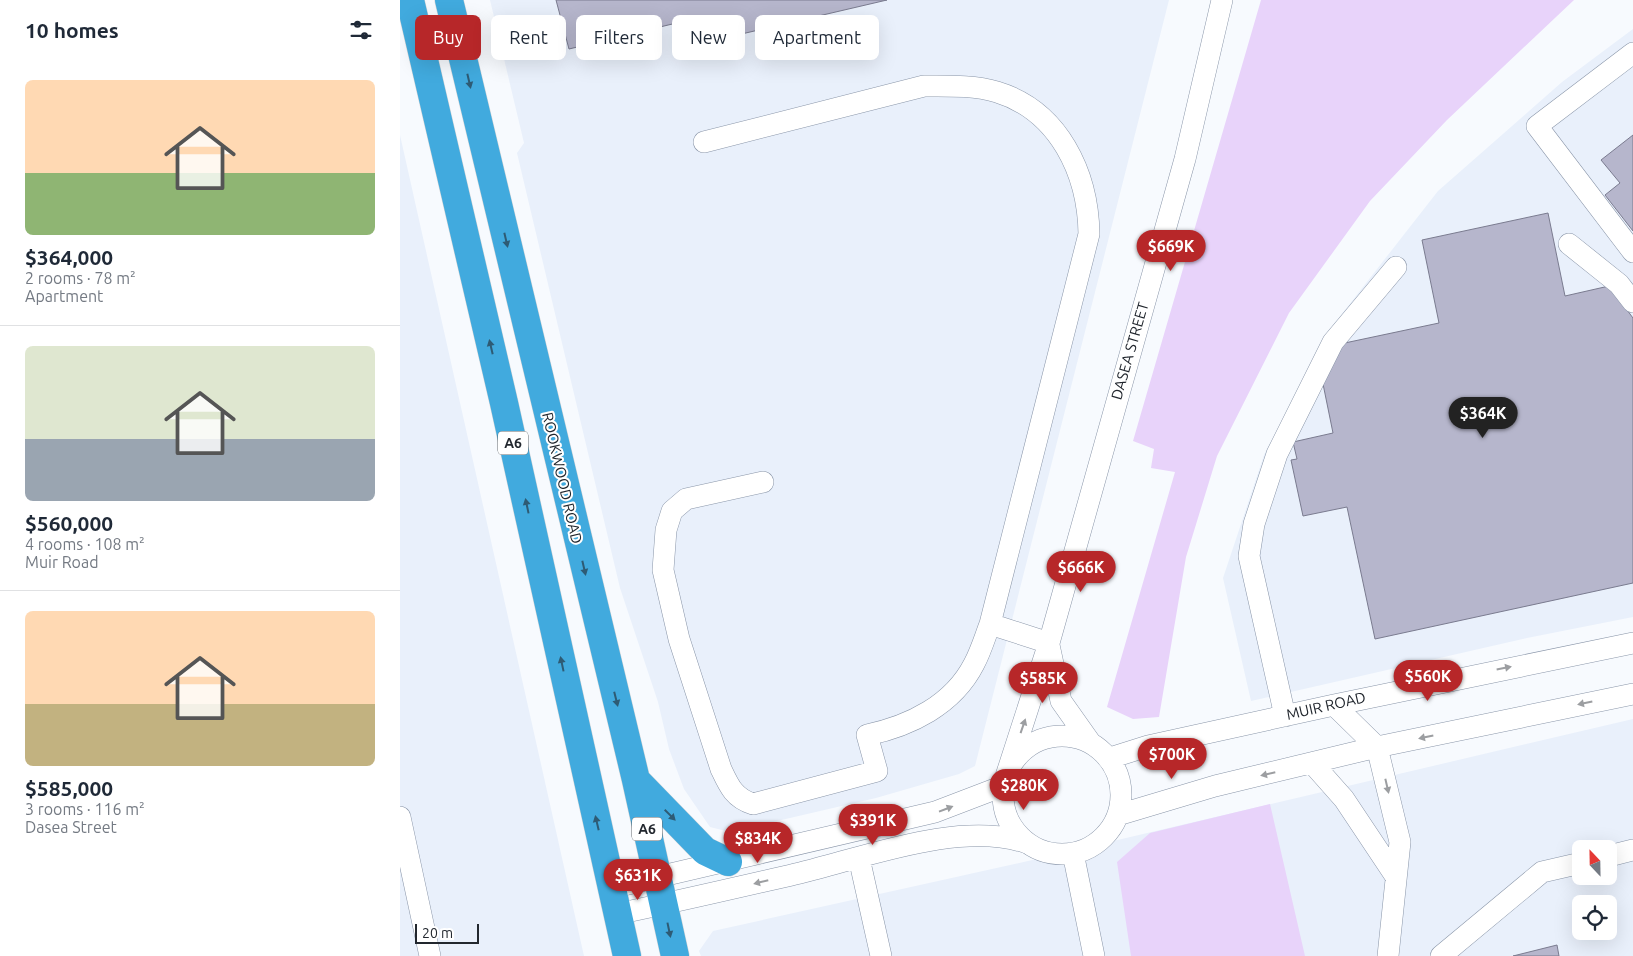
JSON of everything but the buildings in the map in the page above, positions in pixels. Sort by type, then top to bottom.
[{"type":"highway","name":"A6","points":[[410,0],[504,402],[627,956]]},
{"type":"highway","name":"ROOKWOOD ROAD","points":[[450,0],[636,780],[675,956]]},
{"type":"highway","points":[[636,780],[705,851],[728,862]]},
{"type":"street","name":"DASEA STREET","points":[[1005,779],[1049,643],[1184,159],[1222,0]]},
{"type":"street","points":[[1633,53],[1537,126],[1633,252]]},
{"type":"street","points":[[704,142],[924,86],[955,86],[996,92],[1021,102],[1046,120],[1062,140],[1083,185],[1088,210],[1089,234],[990,624],[974,665],[956,690],[938,706],[912,722],[867,735],[876,771],[753,804],[740,799],[730,788],[721,769],[679,638],[663,570],[666,530],[672,510],[686,499],[763,482]]},
{"type":"street","points":[[1569,244],[1619,284],[1633,302]]},
{"type":"street","points":[[1285,716],[1249,556],[1254,524],[1277,454],[1333,342],[1396,267]]},
{"type":"street","points":[[990,624],[1049,643]]},
{"type":"street","name":"MUIR ROAD","points":[[1110,758],[1148,746],[1217,732],[1334,704],[1633,642]]},
{"type":"street","name":"DASEA STREET","points":[[1049,643],[1062,701],[1090,742]]},
{"type":"street","points":[[1118,815],[1215,786],[1378,747],[1633,694]]},
{"type":"street","points":[[1334,704],[1378,747],[1400,842],[1388,956]]},
{"type":"street","points":[[611,888],[661,891],[859,858],[934,839],[976,835],[1014,838],[1041,850],[1057,854],[1073,853],[1088,848],[1101,840],[1111,828],[1118,815],[1122,796],[1119,776],[1110,758],[1090,742],[1071,736],[1051,736],[1033,743],[1017,756],[1005,779],[1003,802],[1008,818],[1016,832],[1027,843]]},
{"type":"street","points":[[1313,764],[1344,799],[1396,877]]},
{"type":"street","points":[[618,914],[661,891],[728,862],[936,812],[1005,779]]},
{"type":"street","points":[[400,818],[430,956]]},
{"type":"street","points":[[1618,854],[1633,850]]},
{"type":"street","points":[[1073,853],[1094,956]]},
{"type":"street","points":[[859,858],[882,956]]},
{"type":"street","points":[[1441,956],[1542,872],[1572,864]]},
{"type":"shaded area","points":[[490,0],[1169,0],[975,766],[959,774],[876,798],[730,832],[710,827],[684,789],[669,749],[658,702],[620,588],[517,153],[524,143],[504,60],[566,60],[566,15],[494,15]]},
{"type":"shaded area","points":[[1261,0],[1574,0],[1447,120],[1370,201],[1289,313],[1217,456],[1186,557],[1159,717],[1133,719],[1107,707],[1175,472],[1151,468],[1154,449],[1133,441]]},
{"type":"shaded area","points":[[1633,29],[1633,617],[1527,638],[1251,701],[1223,578],[1264,455],[1327,333],[1438,191],[1562,82]]},
{"type":"shaded area","points":[[400,135],[584,956],[400,956]]},
{"type":"shaded area","points":[[1633,719],[1633,956],[701,956],[699,951],[713,931],[1028,861]]},
{"type":"shaded area","points":[[1270,804],[1305,956],[1131,956],[1117,862],[1150,833]]}]
